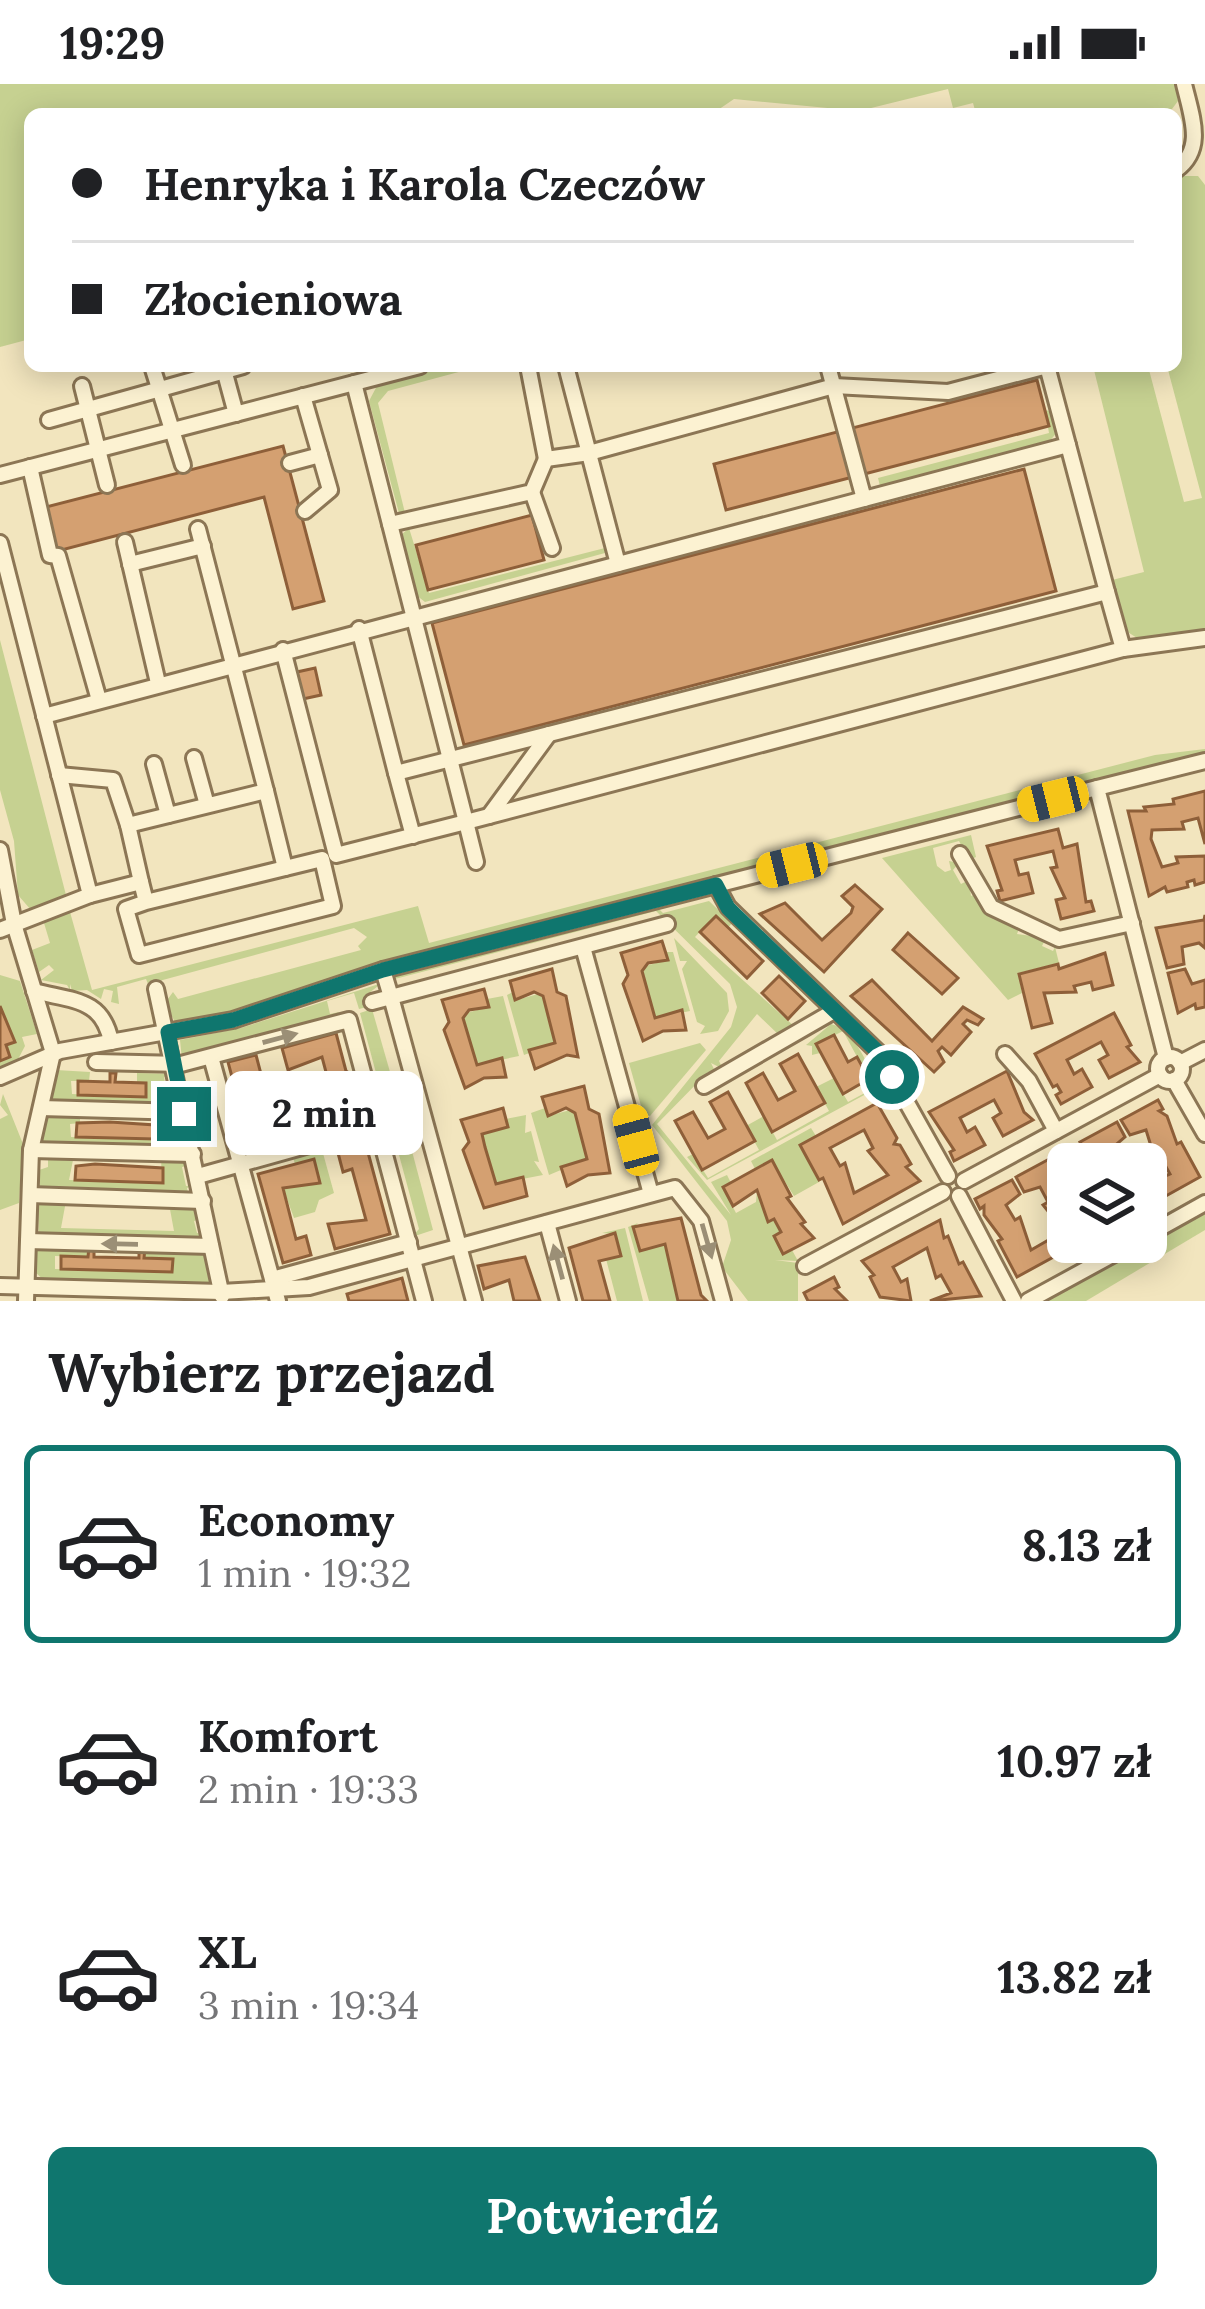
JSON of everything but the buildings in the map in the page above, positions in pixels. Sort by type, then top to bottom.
[{"type":"street","points":[[1184,84],[1205,162]]},
{"type":"street","points":[[1182,166],[1192,159],[1199,144]]},
{"type":"street","points":[[154,372],[183,465]]},
{"type":"street","points":[[49,419],[214,372]]},
{"type":"street","points":[[225,372],[236,414]]},
{"type":"street","points":[[0,475],[397,372]]},
{"type":"street","points":[[528,372],[546,458],[532,492],[552,548]]},
{"type":"street","points":[[568,372],[618,564]]},
{"type":"street","points":[[830,372],[863,499]]},
{"type":"street","points":[[546,458],[589,453],[833,386],[948,392],[1024,372]]},
{"type":"street","points":[[1049,372],[1123,649]]},
{"type":"street","points":[[354,383],[476,862]]},
{"type":"street","points":[[82,386],[107,485]]},
{"type":"street","points":[[304,396],[334,488],[305,511]]},
{"type":"street","points":[[44,716],[414,614],[1068,445]]},
{"type":"street","points":[[290,463],[320,455]]},
{"type":"street","points":[[30,467],[50,556],[58,556],[99,700]]},
{"type":"street","points":[[390,524],[532,492]]},
{"type":"street","points":[[198,529],[285,868]]},
{"type":"street","points":[[124,542],[158,682]]},
{"type":"street","points":[[0,543],[90,895]]},
{"type":"street","points":[[130,564],[203,546]]},
{"type":"street","points":[[396,773],[1107,592]]},
{"type":"street","points":[[359,629],[413,836]]},
{"type":"street","points":[[283,650],[336,855],[1123,649],[1205,638]]},
{"type":"street","points":[[489,816],[549,734]]},
{"type":"street","points":[[194,758],[207,806]]},
{"type":"street","points":[[0,1077],[53,1053],[233,1020],[383,970],[1205,761]]},
{"type":"street","points":[[154,764],[168,815]]},
{"type":"street","points":[[59,775],[113,780],[146,902]]},
{"type":"street","points":[[805,1266],[945,1184],[962,1189],[1057,1131],[1167,1077],[1173,1061],[1097,788]]},
{"type":"street","points":[[128,825],[266,790]]},
{"type":"street","points":[[0,850],[7,927],[53,1053],[31,1150],[26,1294]]},
{"type":"street","points":[[960,854],[992,907],[1058,939],[1132,923]]},
{"type":"street","points":[[322,859],[333,906],[139,956],[126,910],[146,902],[322,859]]},
{"type":"street","points":[[7,927],[90,895],[141,882]]},
{"type":"street","points":[[716,885],[728,908],[879,1053],[945,1184]]},
{"type":"street","points":[[372,1002],[668,924]]},
{"type":"street","points":[[583,946],[651,1194]]},
{"type":"street","points":[[383,970],[474,1301]]},
{"type":"street","points":[[156,989],[222,1297]]},
{"type":"street","points":[[34,991],[97,1009],[107,1019],[111,1042]]},
{"type":"street","points":[[704,1086],[834,1011]]},
{"type":"street","points":[[96,1062],[174,1064],[349,1020],[424,1301]]},
{"type":"street","points":[[1173,1061],[1205,1050]]},
{"type":"street","points":[[1005,1054],[1029,1081],[1057,1131]]},
{"type":"street","points":[[211,1057],[275,1290]]},
{"type":"street","points":[[1167,1077],[1205,1134]]},
{"type":"street","points":[[41,1108],[184,1112]]},
{"type":"street","points":[[198,1176],[377,1126]]},
{"type":"street","points":[[31,1150],[193,1154]]},
{"type":"street","points":[[0,1286],[26,1294],[246,1296],[331,1283],[674,1188],[701,1220],[723,1301]]},
{"type":"street","points":[[962,1189],[1015,1301]]},
{"type":"street","points":[[30,1195],[202,1202]]},
{"type":"street","points":[[1167,1224],[1205,1203]]},
{"type":"street","points":[[547,1223],[568,1301]]},
{"type":"street","points":[[28,1241],[212,1246]]},
{"type":"street","points":[[275,1290],[409,1242]]},
{"type":"street","points":[[1028,1301],[1098,1263]]},
{"type":"green space","points":[[0,84],[1176,84],[1178,101],[1173,108],[974,108],[973,103],[953,108],[948,89],[871,108],[734,99],[721,108],[24,108],[24,341],[0,347]]},
{"type":"green space","points":[[1182,176],[1198,176],[1205,185],[1205,634],[1145,643],[1126,631],[1112,580],[1144,572],[1094,372],[1150,372],[1184,502],[1202,498],[1169,372],[1182,372]]},
{"type":"green space","points":[[421,372],[459,372],[388,391],[378,403],[406,517],[400,517],[369,401],[378,384]]},
{"type":"green space","points":[[1045,410],[1054,412],[1059,430],[1048,443],[880,486],[878,478],[1049,433]]},
{"type":"green space","points":[[409,528],[429,593],[605,548],[605,553],[425,602],[416,595],[400,536]]},
{"type":"green space","points":[[0,640],[66,895],[31,910],[18,895],[14,841],[0,790]]},
{"type":"green space","points":[[1205,749],[1205,754],[396,960],[255,1006],[176,1024],[165,1003],[173,992],[178,999],[361,950],[358,946],[367,937],[354,928],[148,984],[146,979],[117,987],[119,1004],[111,1002],[113,991],[104,989],[101,999],[87,990],[72,991],[70,984],[70,990],[67,985],[41,980],[54,970],[49,965],[39,972],[32,950],[50,943],[44,923],[70,912],[92,990],[418,906],[429,943],[1155,755]]},
{"type":"green space","points":[[971,835],[976,857],[969,860],[959,841],[933,848],[937,866],[945,872],[951,870],[949,861],[959,863],[953,870],[961,884],[969,880],[971,896],[977,893],[1020,926],[1017,934],[1046,938],[1042,946],[1053,951],[1055,947],[1059,963],[1018,973],[1022,993],[1008,1000],[882,858]]},
{"type":"green space","points":[[709,901],[732,923],[728,928],[715,916],[695,937],[795,1027],[781,1037],[757,1014],[719,1061],[723,1069],[711,1063],[716,1073],[708,1072],[657,1124],[731,1215],[711,1182],[727,1175],[731,1183],[723,1188],[736,1213],[756,1202],[757,1190],[768,1221],[774,1219],[781,1232],[774,1236],[783,1253],[792,1250],[798,1261],[775,1260],[798,1263],[798,1301],[748,1301],[722,1267],[731,1240],[727,1221],[652,1125],[731,1027],[737,1007],[730,984],[656,911],[391,980],[400,973],[657,907],[663,913]]},
{"type":"green space","points":[[674,938],[727,993],[729,1011],[718,1031],[700,1034],[705,1026],[697,1022],[682,969],[687,961],[680,961]]},
{"type":"green space","points":[[665,952],[673,952],[690,1011],[655,1018],[642,967],[667,960]]},
{"type":"green space","points":[[0,975],[20,981],[37,1034],[22,1037],[25,1046],[15,1065],[0,1071],[0,1061],[10,1057],[6,1045],[15,1041],[0,1006]]},
{"type":"green space","points":[[382,983],[369,993],[371,1006],[359,1009],[354,993],[327,1001],[330,1014],[339,1012],[336,1018],[182,1060],[180,1040],[241,1028]]},
{"type":"green space","points":[[513,992],[516,1000],[542,993],[555,1043],[524,1055],[507,995]]},
{"type":"green space","points":[[503,996],[519,1056],[477,1065],[463,1014],[488,1007],[487,999]]},
{"type":"green space","points":[[372,1009],[402,1114],[381,1121],[388,1118],[360,1013]]},
{"type":"green space","points":[[831,1024],[840,1028],[854,1041],[879,1087],[707,1180],[687,1157],[693,1154],[708,1178],[759,1150],[746,1126],[764,1116],[777,1140],[829,1111],[816,1087],[834,1078],[848,1102],[874,1088],[843,1031],[817,1044],[820,1053],[812,1055],[812,1046],[806,1045]]},
{"type":"green space","points":[[700,1043],[706,1050],[650,1116],[643,1113],[629,1063]]},
{"type":"green space","points":[[56,1070],[90,1072],[89,1081],[71,1081],[72,1094],[145,1097],[146,1084],[137,1083],[137,1073],[172,1074],[164,1077],[166,1088],[176,1091],[167,1093],[169,1104],[177,1106],[49,1103]]},
{"type":"green space","points":[[3,1094],[23,1144],[19,1203],[0,1210],[0,1119],[8,1115],[0,1105]]},
{"type":"green space","points":[[545,1108],[548,1116],[574,1109],[587,1159],[549,1175],[531,1113]]},
{"type":"green space","points":[[47,1113],[80,1113],[80,1123],[70,1124],[71,1137],[154,1139],[154,1115],[180,1118],[173,1120],[175,1133],[184,1132],[178,1146],[187,1147],[46,1147],[39,1143]]},
{"type":"green space","points":[[526,1115],[525,1133],[531,1131],[539,1162],[534,1161],[543,1175],[496,1184],[482,1134],[508,1127],[506,1119]]},
{"type":"green space","points":[[405,1125],[433,1230],[412,1237],[419,1229],[392,1129],[383,1130]]},
{"type":"green space","points":[[811,1128],[816,1136],[800,1146],[819,1182],[794,1196],[772,1161],[755,1169],[751,1161]]},
{"type":"green space","points":[[321,1146],[334,1193],[319,1200],[315,1212],[294,1218],[283,1188],[320,1183],[314,1160],[295,1164],[292,1154]]},
{"type":"green space","points":[[74,1155],[69,1180],[162,1183],[161,1158],[187,1160],[191,1165],[182,1167],[186,1186],[195,1185],[187,1188],[188,1194],[196,1189],[194,1196],[42,1192],[36,1171],[48,1167],[48,1157],[38,1156]]},
{"type":"green space","points":[[66,1201],[61,1228],[174,1231],[169,1204],[195,1206],[200,1219],[194,1221],[197,1233],[205,1233],[206,1240],[39,1237],[38,1204]]},
{"type":"green space","points":[[1205,1210],[1205,1230],[1167,1253],[1167,1231]]},
{"type":"green space","points":[[638,1223],[633,1228],[640,1251],[665,1244],[678,1301],[649,1301],[628,1227]]},
{"type":"green space","points":[[625,1228],[643,1301],[617,1301],[606,1259],[620,1256],[615,1234],[602,1233]]},
{"type":"green space","points":[[42,1246],[89,1247],[88,1257],[55,1256],[55,1269],[171,1272],[172,1259],[144,1258],[145,1248],[201,1250],[209,1253],[214,1279],[207,1287],[47,1283],[35,1272],[35,1252]]},
{"type":"green space","points":[[1109,1263],[1150,1263],[1086,1301],[1040,1301]]},
{"type":"route","points":[[184,1114],[168,1032],[233,1020],[383,970],[716,885],[728,908],[879,1053],[892,1077]]}]
